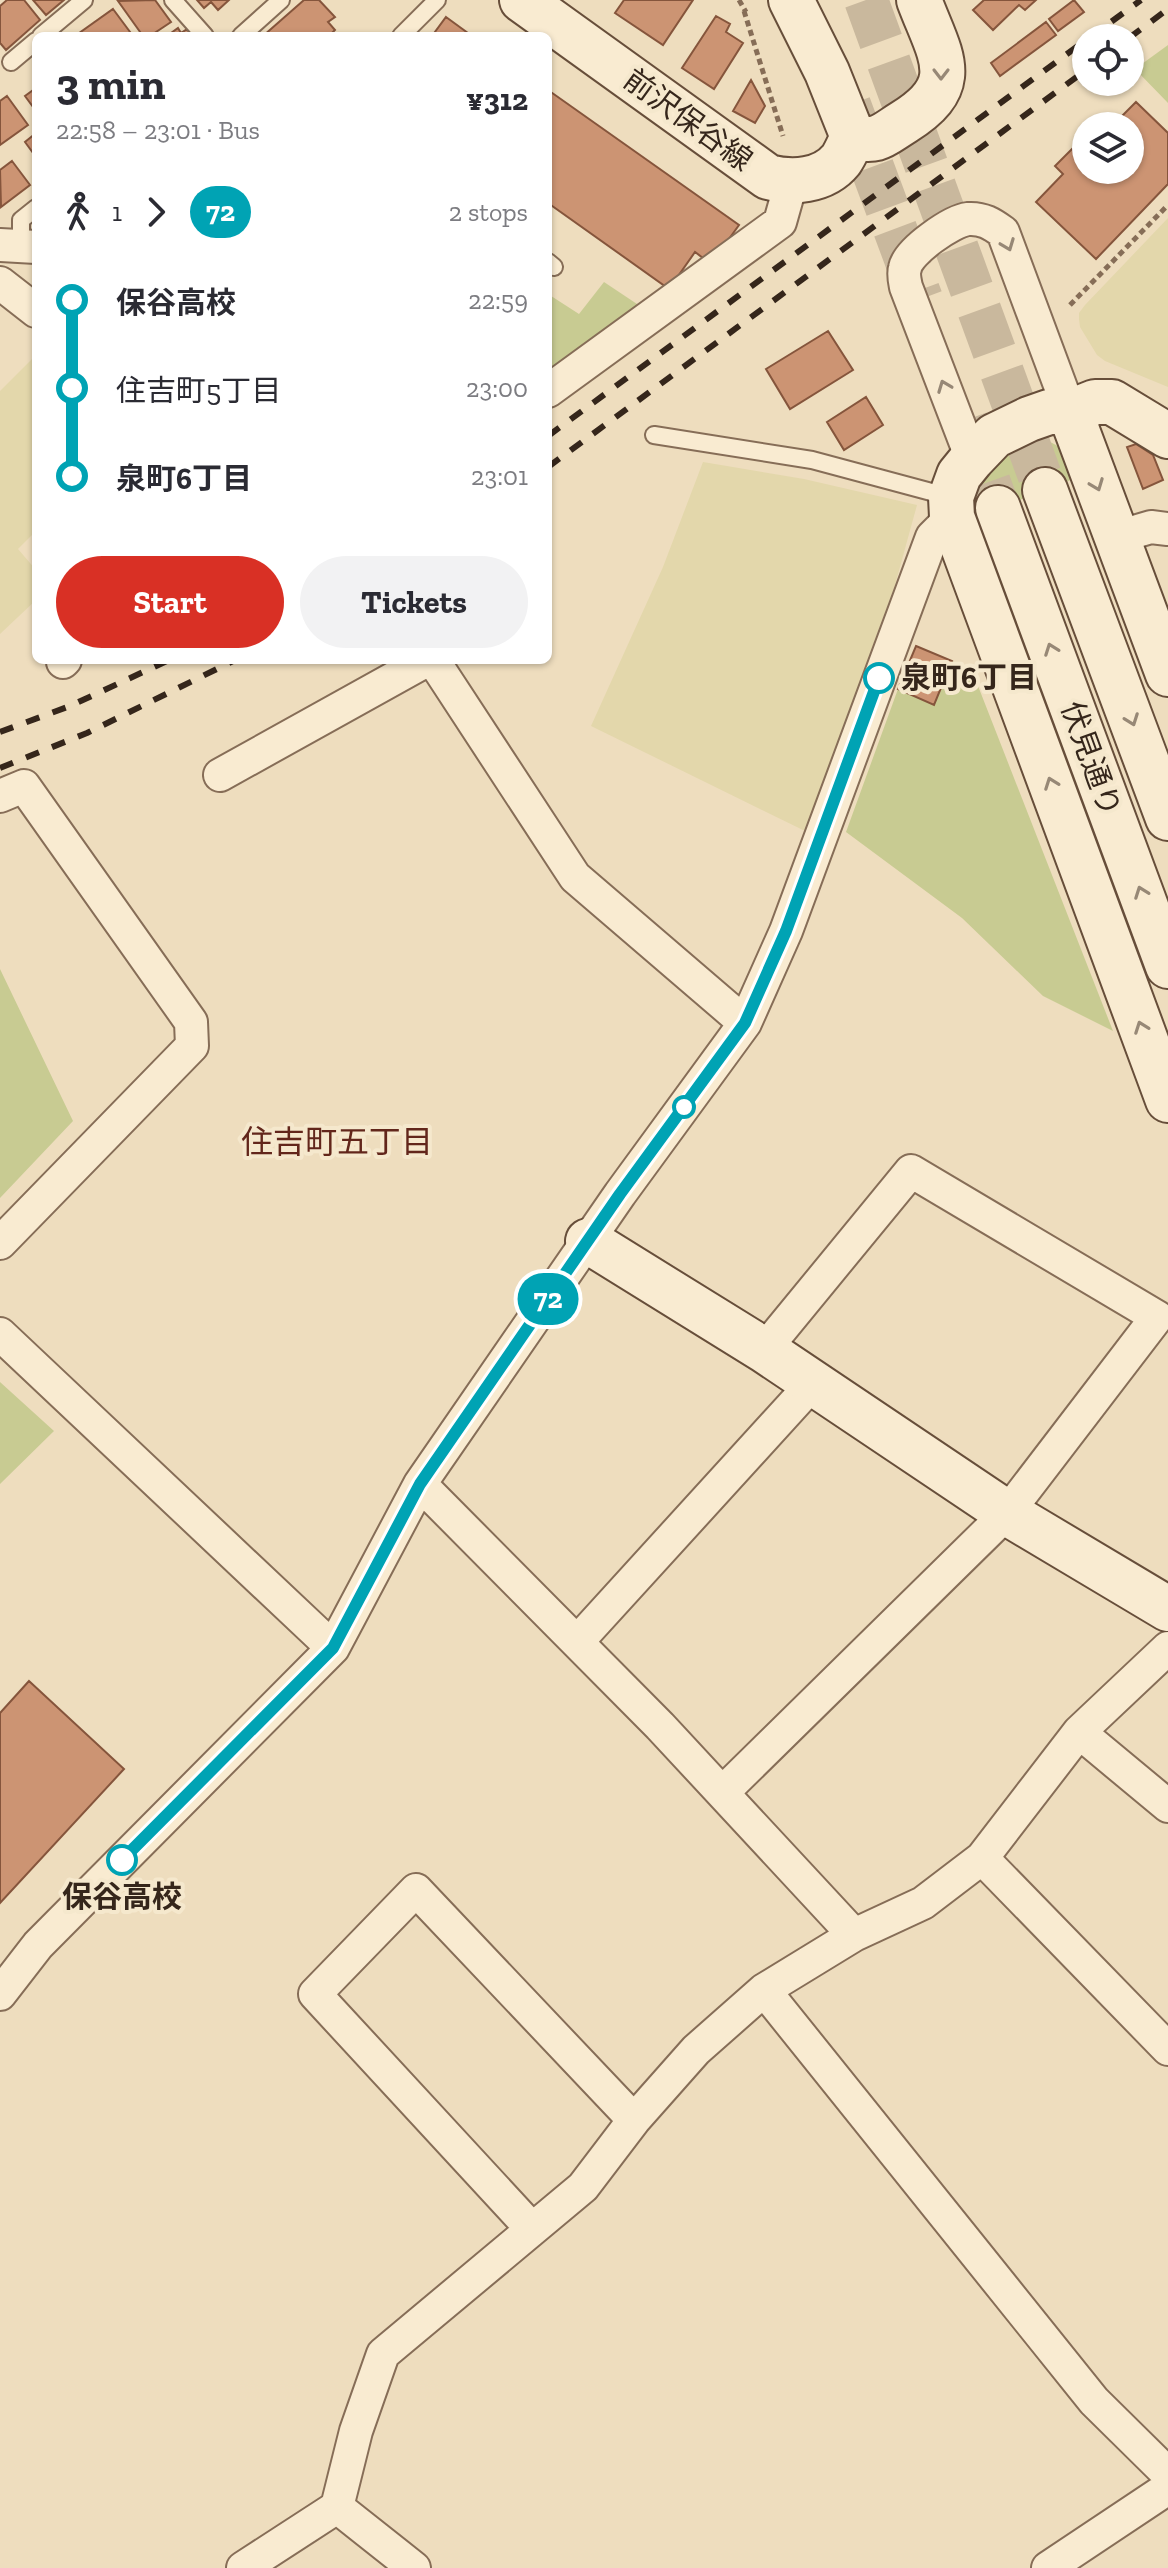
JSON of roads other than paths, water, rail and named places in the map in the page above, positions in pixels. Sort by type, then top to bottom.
[{"type":"main road","name":"前沢保谷線","points":[[522,0],[739,159],[768,177],[791,183]]},
{"type":"main road","points":[[791,0],[827,72],[853,137]]},
{"type":"main road","points":[[853,137],[870,141],[883,137],[919,113],[940,90],[943,68],[925,6]]},
{"type":"main road","points":[[791,183],[816,177],[839,162],[853,137]]},
{"type":"main road","points":[[1168,436],[1112,402],[1095,402],[1070,412],[1049,412],[994,436],[959,475],[952,507],[1168,1100]]},
{"type":"main road","points":[[1070,412],[1168,674]]},
{"type":"main road","name":"伏見通り","points":[[1045,490],[1168,818]]},
{"type":"main road","name":"伏見通り","points":[[998,508],[1168,966]]},
{"type":"main road","points":[[588,1241],[764,1350],[1007,1513],[1168,1609]]},
{"type":"street","points":[[552,388],[780,222],[791,183]]},
{"type":"street","points":[[972,459],[906,287],[904,267],[916,250],[966,219],[988,221],[1003,232],[1070,412]]},
{"type":"street","points":[[0,283],[32,308]]},
{"type":"street","points":[[0,1994],[38,1945],[333,1648],[420,1484],[588,1241],[745,1023],[786,931],[932,537],[952,507]]},
{"type":"street","points":[[1117,537],[1151,527],[1168,529]]},
{"type":"street","points":[[220,775],[423,664]]},
{"type":"street","points":[[433,664],[575,877],[745,1023]]},
{"type":"street","points":[[0,796],[24,786],[191,1022],[192,1046],[0,1243]]},
{"type":"street","points":[[723,1792],[1007,1513],[1157,1317],[911,1171],[764,1350]]},
{"type":"street","points":[[0,1334],[333,1648]]},
{"type":"street","points":[[577,1642],[813,1383]]},
{"type":"street","points":[[420,1484],[723,1792],[854,1935]]},
{"type":"street","points":[[243,2568],[337,2507],[356,2431],[383,2354],[583,2187],[634,2120],[696,2050],[764,1990],[854,1935],[923,1903],[982,1858],[1079,1732],[1168,1648]]},
{"type":"street","points":[[1079,1732],[1168,1806]]},
{"type":"street","points":[[982,1858],[1168,2049]]},
{"type":"street","points":[[532,2229],[315,1994],[416,1890],[634,2120]]},
{"type":"street","points":[[764,1990],[1094,2401],[1168,2474]]},
{"type":"street","points":[[1048,2568],[1168,2488]]},
{"type":"street","points":[[337,2507],[414,2568]]},
{"type":"lane","points":[[46,32],[84,0]]},
{"type":"lane","points":[[173,0],[201,32]]},
{"type":"lane","points":[[245,32],[281,0]]},
{"type":"lane","points":[[405,32],[437,0]]},
{"type":"lane","points":[[11,62],[32,44]]},
{"type":"lane","points":[[19,246],[21,220],[32,211]]},
{"type":"lane","points":[[654,435],[812,460],[952,507]]},
{"type":"tunnel","points":[[866,0],[1045,490]]},
{"type":"tunnel","points":[[849,105],[921,299]]},
{"type":"tunnel","points":[[966,420],[998,508]]},
{"type":"railway","points":[[1108,24],[1141,0]]},
{"type":"railway","points":[[1144,27],[1168,9]]},
{"type":"railway","points":[[552,433],[1072,50]]},
{"type":"railway","points":[[552,464],[1072,80]]},
{"type":"railway","points":[[0,732],[70,706],[160,664]]},
{"type":"railway","points":[[0,768],[87,733],[227,664]]},
{"type":"place","name":"泉町6丁目","points":[[879,678]]},
{"type":"place","name":"保谷高校","points":[[122,1860]]},
{"type":"district","name":"住吉町五丁目","points":[[337,1142]]}]
